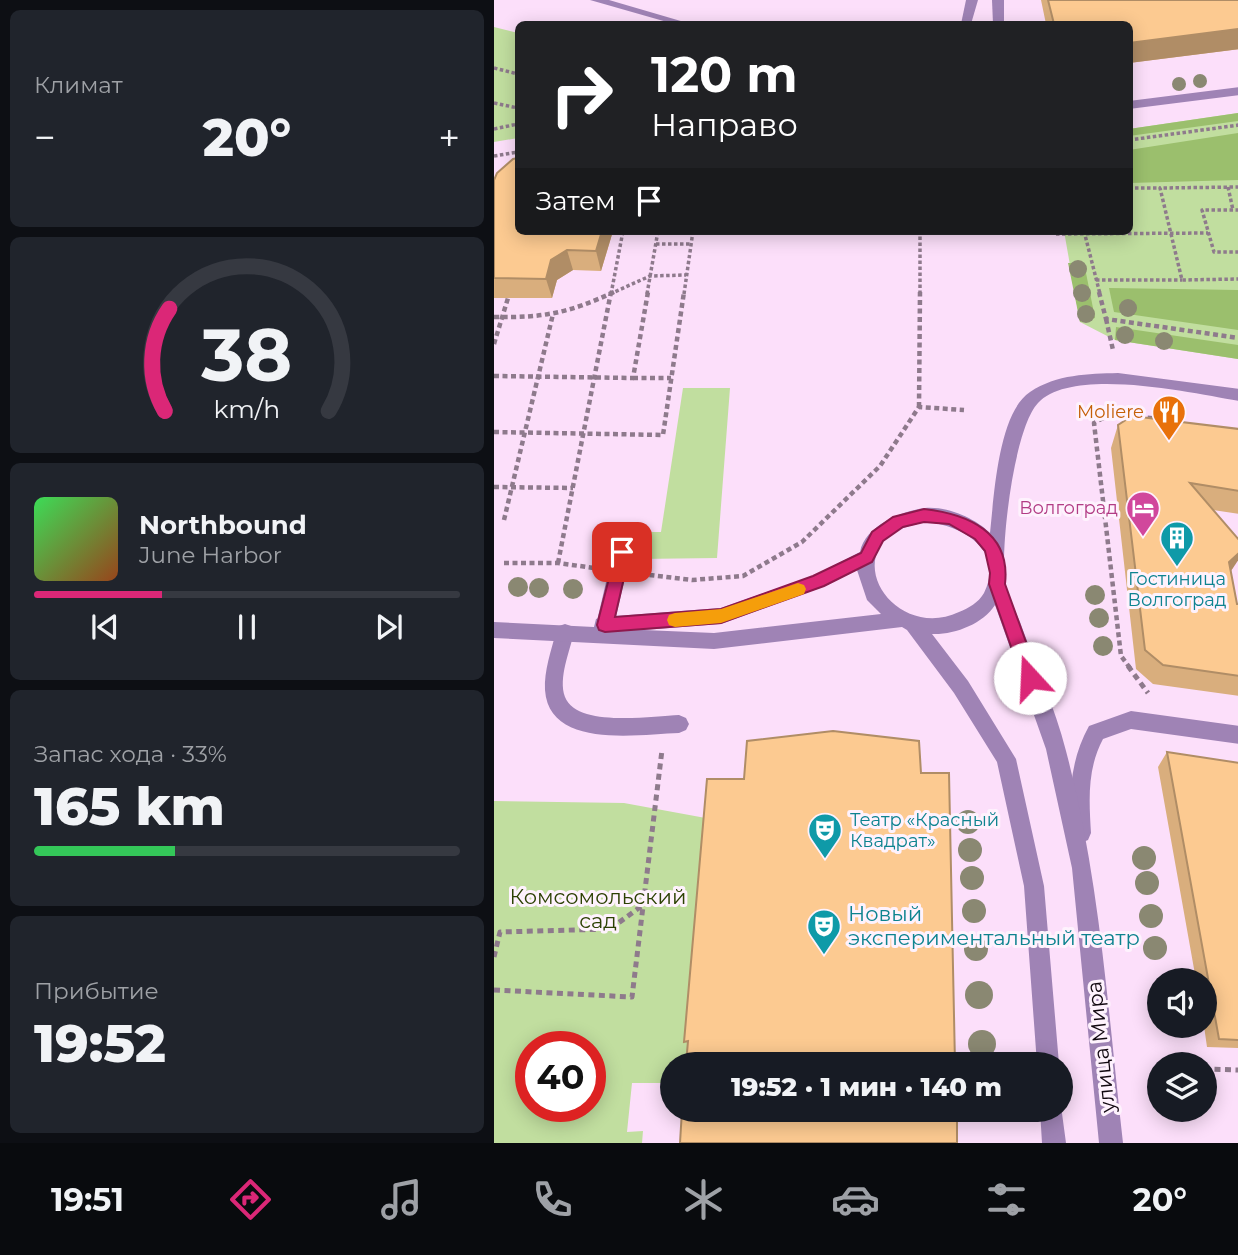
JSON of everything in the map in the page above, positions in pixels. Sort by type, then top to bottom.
[{"type":"street","points":[[596,0],[674,21]]},
{"type":"street","points":[[967,21],[972,0]]},
{"type":"street","points":[[998,0],[999,21]]},
{"type":"street","points":[[1133,104],[1238,91]]},
{"type":"street","points":[[1082,868],[1056,748],[997,584],[996,561],[1004,486],[1019,416],[1035,396],[1061,383],[1112,378],[1238,395]]},
{"type":"street","points":[[996,561],[981,534],[964,523],[924,515],[898,522],[878,536],[866,557],[865,571],[867,586],[886,611],[907,622],[961,687],[1006,759],[1034,886],[1047,1052]]},
{"type":"street","points":[[605,625],[627,531]]},
{"type":"street","points":[[536,630],[721,616],[808,586],[866,557]]},
{"type":"street","points":[[494,630],[714,641],[907,622],[950,625],[980,610],[997,584]]},
{"type":"street","points":[[565,632],[555,683],[555,698],[563,712],[576,722],[605,725],[672,724]]},
{"type":"street","points":[[1082,868],[1079,790],[1083,754],[1096,732],[1131,720],[1238,735]]},
{"type":"street","name":"улица Мира","points":[[1082,868],[1111,1143]]},
{"type":"street","points":[[1052,1122],[1054,1143]]},
{"type":"path","points":[[494,68],[515,73]]},
{"type":"path","points":[[494,103],[515,107]]},
{"type":"path","points":[[494,129],[515,125]]},
{"type":"path","points":[[1133,139],[1238,125]]},
{"type":"path","points":[[494,156],[515,152]]},
{"type":"path","points":[[1228,187],[1236,210],[1202,210],[1214,252],[1238,252]]},
{"type":"path","points":[[1133,188],[1238,187]]},
{"type":"path","points":[[1160,188],[1182,280]]},
{"type":"path","points":[[1133,233],[1208,233]]},
{"type":"path","points":[[558,563],[622,235]]},
{"type":"path","points":[[633,378],[657,235]]},
{"type":"path","points":[[494,432],[663,435],[692,235]]},
{"type":"path","points":[[504,563],[558,563],[692,580],[743,576],[802,542],[880,466],[919,407],[920,235]]},
{"type":"path","points":[[1086,235],[1113,350]]},
{"type":"path","points":[[656,244],[691,244]]},
{"type":"path","points":[[494,317],[532,318],[577,309],[650,276],[686,275]]},
{"type":"path","points":[[1096,279],[1238,279]]},
{"type":"path","points":[[494,344],[508,298]]},
{"type":"path","points":[[504,520],[553,314]]},
{"type":"path","points":[[1106,318],[1238,338]]},
{"type":"path","points":[[494,376],[671,378]]},
{"type":"path","points":[[919,407],[964,410]]},
{"type":"path","points":[[1147,693],[1121,656],[1094,422],[1112,413],[1162,419]]},
{"type":"path","points":[[494,487],[573,488]]},
{"type":"path","points":[[494,990],[632,997],[672,724]]},
{"type":"path","points":[[494,957],[500,932],[610,929],[644,904]]},
{"type":"path","points":[[1217,1069],[1238,1070]]},
{"type":"green space","points":[[494,27],[515,32],[515,138],[494,142]]},
{"type":"green space","points":[[1238,113],[1238,359],[1115,340],[1080,322],[1065,235],[1133,235],[1133,128]]},
{"type":"green space","points":[[1238,113],[1238,121],[1133,135],[1133,128]]},
{"type":"green space","points":[[1238,133],[1238,180],[1133,183],[1133,149]]},
{"type":"green space","points":[[1068,263],[1084,263],[1095,318],[1080,322]]},
{"type":"green space","points":[[1109,288],[1238,290],[1238,330],[1114,312]]},
{"type":"green space","points":[[1116,327],[1238,345],[1238,359],[1115,340]]},
{"type":"green space","points":[[683,388],[730,388],[717,558],[638,559],[643,541],[651,532],[661,532]]},
{"type":"green space","name":"Комсомольский сад","points":[[494,801],[624,803],[711,819],[695,1052],[660,1052],[660,1083],[632,1083],[627,1132],[643,1131],[642,1143],[494,1143]]},
{"type":"building","points":[[1048,0],[1239,0],[1239,29],[1133,42],[1133,21],[1053,21]]},
{"type":"building","points":[[513,159],[515,235],[601,235],[596,251],[567,250],[551,260],[546,279],[494,278],[494,180],[497,173]]},
{"type":"building","name":"Гостиница Волгоград","points":[[1132,416],[1239,429],[1239,491],[1190,483],[1239,540],[1239,553],[1229,562],[1239,604],[1239,676],[1163,665],[1145,650],[1118,425]]},
{"type":"building","name":"Новый экспериментальный театр","points":[[833,731],[919,741],[921,773],[949,773],[955,1052],[687,1052],[688,1041],[684,1042],[707,779],[744,779],[747,741]]},
{"type":"building","points":[[1167,752],[1239,763],[1239,1040],[1219,1039],[1217,968],[1206,968]]},
{"type":"building","points":[[681,1122],[957,1122],[957,1143],[680,1143]]},
{"type":"slow traffic","points":[[675,620],[721,616],[798,589]]},
{"type":"place","name":"Moliere","points":[[1169,442]]},
{"type":"place","name":"Волгоград","points":[[1143,538]]},
{"type":"place","name":"Гостиница Волгоград","points":[[1177,568]]},
{"type":"place","name":"Театр «Красный Квадрат»","points":[[825,860]]},
{"type":"place","name":"Новый экспериментальный театр","points":[[824,956]]},
{"type":"route","points":[[622,552],[605,625],[721,616],[819,581],[866,557],[878,536],[898,522],[924,515],[952,518],[981,534],[992,549],[998,573],[997,584],[1030,678]]}]
